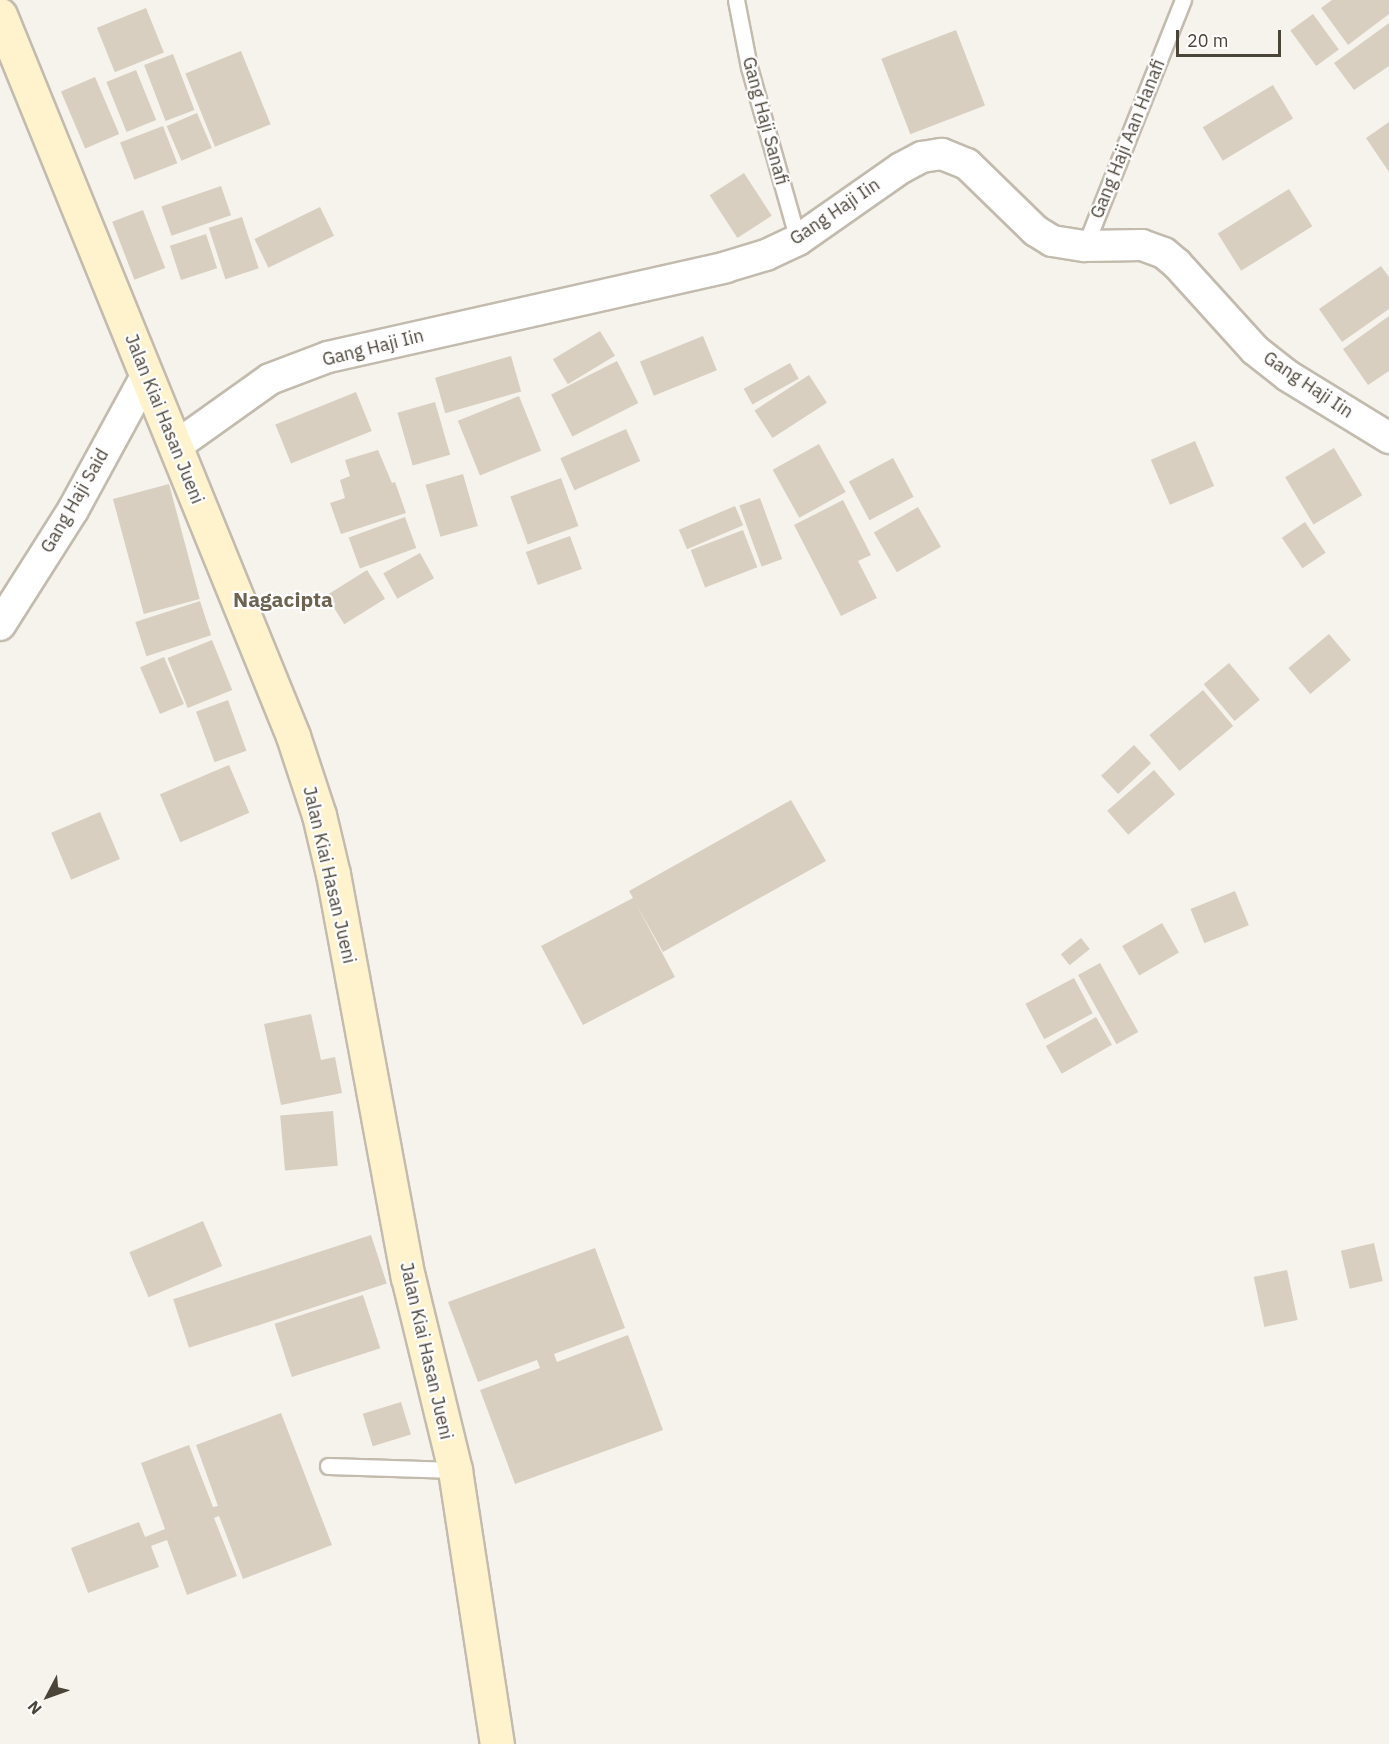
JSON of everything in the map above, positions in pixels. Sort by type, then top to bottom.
[{"type":"street","name":"Jalan Kiai Hasan Jueni","points":[[0,15],[293,736],[319,815],[408,1277],[455,1470],[497,1744]]},
{"type":"street","name":"Gang Haji Iin","points":[[176,446],[270,379],[318,360],[568,301],[726,267],[765,255],[798,240],[901,168],[922,157],[942,154],[967,164],[1036,231],[1052,241],[1085,246],[1142,245],[1164,253],[1177,264],[1255,350],[1288,376],[1389,438]]},
{"type":"street","name":"Gang Haji Said","points":[[0,625],[73,510],[146,376]]},
{"type":"lane","name":"Gang Haji Sanafi","points":[[736,0],[749,67],[798,240]]},
{"type":"lane","name":"Gang Haji Aan Hanafi","points":[[1085,246],[1183,0]]},
{"type":"lane","points":[[328,1466],[455,1470]]},
{"type":"building","points":[[1332,0],[1389,0],[1389,14],[1348,45],[1321,8]]},
{"type":"building","points":[[146,8],[164,53],[115,72],[97,28]]},
{"type":"building","points":[[1313,14],[1339,50],[1316,66],[1290,30]]},
{"type":"building","points":[[1389,23],[1389,66],[1354,90],[1334,63]]},
{"type":"building","points":[[956,30],[985,106],[910,134],[881,59]]},
{"type":"building","points":[[241,51],[271,124],[215,147],[185,73]]},
{"type":"building","points":[[173,54],[195,110],[166,121],[144,65]]},
{"type":"building","points":[[136,70],[156,120],[127,132],[106,82]]},
{"type":"building","points":[[95,77],[119,134],[85,149],[61,91]]},
{"type":"building","points":[[1273,85],[1293,118],[1223,161],[1203,127]]},
{"type":"building","points":[[197,113],[212,148],[181,161],[167,126]]},
{"type":"building","points":[[1389,122],[1389,172],[1366,138]]},
{"type":"building","points":[[163,126],[177,163],[134,180],[120,142]]},
{"type":"building","points":[[744,173],[772,216],[737,238],[710,195]]},
{"type":"building","points":[[221,186],[231,215],[172,236],[161,207]]},
{"type":"building","points":[[1289,189],[1312,226],[1241,271],[1218,234]]},
{"type":"building","points":[[320,207],[334,236],[268,268],[254,239]]},
{"type":"building","points":[[143,210],[165,268],[134,280],[112,222]]},
{"type":"building","points":[[242,217],[259,268],[225,279],[209,228]]},
{"type":"building","points":[[206,234],[217,268],[181,280],[170,246]]},
{"type":"building","points":[[1381,266],[1389,277],[1389,309],[1342,342],[1319,309]]},
{"type":"building","points":[[1389,316],[1389,371],[1368,385],[1343,349]]},
{"type":"building","points":[[600,331],[615,356],[568,384],[553,359]]},
{"type":"building","points":[[703,336],[717,370],[654,396],[640,361]]},
{"type":"building","points":[[511,356],[521,392],[445,413],[435,378]]},
{"type":"building","points":[[617,361],[638,403],[572,436],[551,395]]},
{"type":"building","points":[[790,363],[799,379],[752,404],[744,389]]},
{"type":"building","points":[[809,375],[827,403],[772,438],[754,410]]},
{"type":"building","points":[[356,392],[372,431],[291,464],[275,425]]},
{"type":"building","points":[[519,396],[541,451],[480,475],[458,421]]},
{"type":"building","points":[[435,402],[450,455],[413,466],[398,413]]},
{"type":"building","points":[[626,429],[640,461],[574,490],[560,458]]},
{"type":"building","points":[[1195,441],[1214,486],[1170,505],[1151,460]]},
{"type":"building","points":[[819,444],[846,492],[799,518],[773,470]]},
{"type":"building","points":[[1334,448],[1362,495],[1313,525],[1285,477]]},
{"type":"building","points":[[378,450],[392,483],[395,482],[406,513],[341,534],[330,503],[345,498],[340,480],[350,476],[345,460]]},
{"type":"building","points":[[893,458],[914,497],[870,520],[849,481]]},
{"type":"building","points":[[463,474],[478,526],[440,537],[426,485]]},
{"type":"building","points":[[561,478],[578,526],[528,544],[510,496]]},
{"type":"building","points":[[169,484],[200,599],[144,614],[113,499]]},
{"type":"building","points":[[760,498],[782,559],[762,567],[739,506]]},
{"type":"building","points":[[843,500],[871,555],[858,561],[877,598],[841,616],[794,525]]},
{"type":"building","points":[[735,506],[743,525],[687,549],[679,530]]},
{"type":"building","points":[[918,507],[941,547],[897,572],[874,532]]},
{"type":"building","points":[[405,517],[416,548],[360,569],[349,538]]},
{"type":"building","points":[[1305,522],[1326,553],[1302,568],[1282,538]]},
{"type":"building","points":[[743,530],[757,567],[705,587],[691,550]]},
{"type":"building","points":[[570,536],[582,569],[538,585],[526,552]]},
{"type":"building","points":[[420,553],[434,578],[397,599],[383,573]]},
{"type":"building","points":[[367,570],[385,599],[344,624],[326,595]]},
{"type":"building","points":[[200,601],[211,635],[146,656],[135,622]]},
{"type":"building","points":[[1329,634],[1351,660],[1310,694],[1288,668]]},
{"type":"building","points":[[212,640],[232,690],[188,708],[167,658]]},
{"type":"building","points":[[164,657],[184,704],[160,714],[140,667]]},
{"type":"building","points":[[1229,663],[1260,700],[1235,721],[1204,684]]},
{"type":"building","points":[[1203,690],[1233,726],[1180,771],[1149,735]]},
{"type":"building","points":[[228,700],[246,751],[215,762],[196,712]]},
{"type":"building","points":[[1134,745],[1151,763],[1118,794],[1101,776]]},
{"type":"building","points":[[229,765],[249,813],[180,842],[160,794]]},
{"type":"building","points":[[1154,770],[1175,794],[1128,835],[1107,811]]},
{"type":"building","points":[[791,800],[826,861],[663,952],[635,902],[675,977],[583,1025],[541,946],[633,898],[629,891]]},
{"type":"building","points":[[100,812],[120,859],[71,880],[51,833]]},
{"type":"building","points":[[1235,891],[1249,925],[1204,943],[1190,909]]},
{"type":"building","points":[[1162,923],[1179,952],[1139,975],[1122,946]]},
{"type":"building","points":[[1081,938],[1090,949],[1070,965],[1061,954]]},
{"type":"building","points":[[1100,963],[1138,1032],[1116,1044],[1078,975]]},
{"type":"building","points":[[1074,978],[1093,1013],[1044,1039],[1025,1004]]},
{"type":"building","points":[[311,1014],[321,1060],[335,1057],[342,1093],[281,1105],[264,1024]]},
{"type":"building","points":[[1096,1017],[1112,1045],[1062,1074],[1046,1046]]},
{"type":"building","points":[[333,1111],[338,1166],[285,1170],[280,1116]]},
{"type":"building","points":[[203,1221],[222,1266],[149,1297],[129,1252]]},
{"type":"building","points":[[371,1235],[387,1284],[189,1348],[173,1299]]},
{"type":"building","points":[[1374,1243],[1383,1281],[1350,1289],[1341,1251]]},
{"type":"building","points":[[595,1248],[625,1328],[554,1354],[557,1362],[628,1335],[663,1430],[515,1484],[480,1390],[540,1368],[537,1360],[478,1382],[448,1302]]},
{"type":"building","points":[[1287,1270],[1298,1320],[1264,1327],[1254,1277]]},
{"type":"building","points":[[363,1295],[380,1348],[292,1377],[275,1324]]},
{"type":"building","points":[[401,1402],[411,1435],[373,1446],[363,1414]]},
{"type":"building","points":[[281,1413],[332,1545],[243,1579],[219,1516],[214,1518],[237,1576],[187,1595],[167,1540],[151,1546],[159,1567],[88,1593],[71,1548],[139,1522],[145,1537],[165,1529],[141,1463],[189,1445],[213,1507],[218,1506],[196,1445]]},
{"type":"district","name":"Nagacipta","points":[[283,599]]}]
